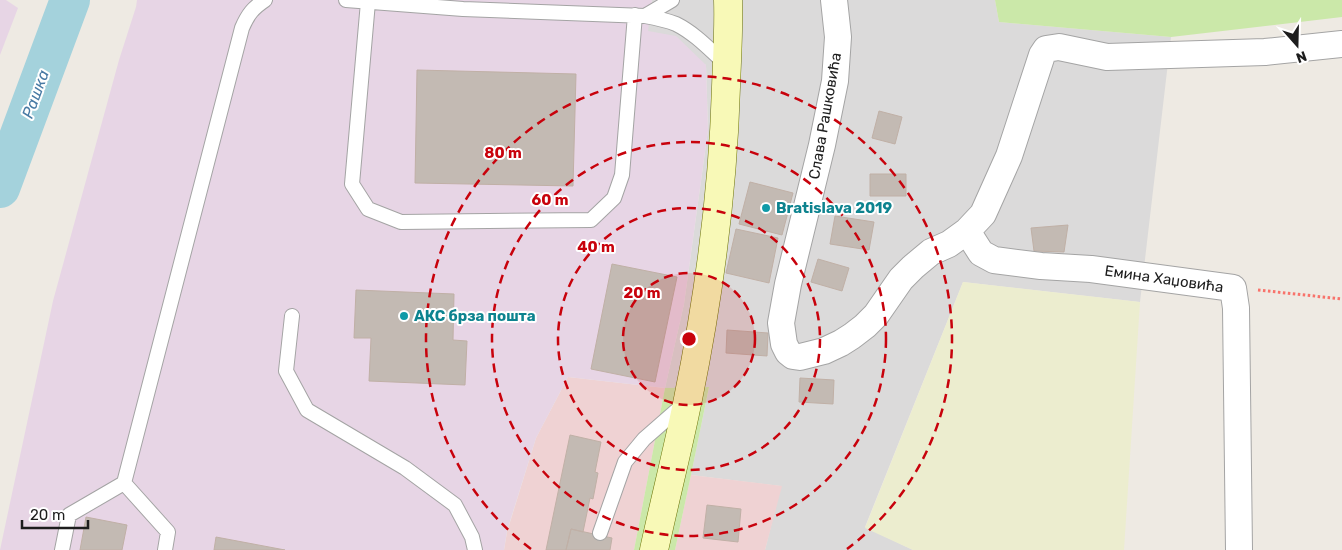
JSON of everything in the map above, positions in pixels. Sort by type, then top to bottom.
[{"type":"main road","points":[[654,550],[688,400],[713,252],[723,164],[728,0]]},
{"type":"street","name":"Слава Рашковића","points":[[834,0],[838,37],[835,81],[822,146],[788,284],[781,323],[784,344],[788,352],[792,356],[800,357],[824,351],[852,336],[876,315],[901,279],[912,267],[931,252],[958,238]]},
{"type":"street","points":[[958,238],[983,214],[1009,156],[1042,55],[1046,49],[1059,47],[1107,57],[1265,52],[1342,44]]},
{"type":"street","name":"Емина Хаџовића","points":[[958,238],[994,260],[1040,266],[1091,269],[1233,288],[1236,308],[1239,550]]},
{"type":"lane","points":[[62,550],[69,515],[124,483],[242,28],[248,14],[265,0]]},
{"type":"lane","points":[[346,0],[463,9],[640,15],[661,19],[677,25],[696,37],[727,65]]},
{"type":"lane","points":[[640,15],[672,0]]},
{"type":"lane","points":[[368,2],[352,184],[368,209],[401,222],[591,220],[614,198],[622,175],[640,15]]},
{"type":"lane","points":[[292,316],[286,371],[307,410],[405,468],[455,505],[472,537],[475,550]]},
{"type":"lane","points":[[600,533],[624,462],[644,439],[688,400]]},
{"type":"lane","points":[[124,483],[168,532],[165,550]]},
{"type":"path","points":[[1233,288],[1342,299]]},
{"type":"shaded area","points":[[0,0],[6,0],[18,8],[0,55]]},
{"type":"shaded area","points":[[137,0],[652,0],[648,31],[676,36],[706,65],[708,130],[684,304],[665,388],[568,377],[536,438],[507,531],[504,550],[0,550],[53,301]]},
{"type":"shaded area","points":[[652,0],[995,0],[999,22],[1171,37],[1140,302],[963,282],[865,527],[913,550],[765,550],[781,486],[691,475],[709,387],[665,388],[684,304],[708,130],[706,65],[647,31]]},
{"type":"shaded area","points":[[568,377],[665,388],[634,550],[504,550],[507,532],[536,438]]},
{"type":"shaded area","points":[[691,475],[782,486],[765,550],[675,550]]},
{"type":"green space","points":[[995,0],[1342,0],[1342,17],[1171,37],[999,22]]},
{"type":"green space","points":[[963,282],[1140,302],[1124,550],[913,550],[865,528]]},
{"type":"green space","points":[[709,387],[675,550],[634,550],[665,388]]},
{"type":"building","points":[[417,70],[576,74],[573,186],[415,183]]},
{"type":"building","points":[[879,111],[902,117],[895,144],[872,138]]},
{"type":"building","points":[[870,174],[906,174],[906,196],[870,196]]},
{"type":"building","name":"Bratislava 2019","points":[[750,182],[793,193],[782,235],[739,224]]},
{"type":"building","points":[[835,216],[874,222],[869,250],[830,244]]},
{"type":"building","points":[[1068,225],[1064,252],[1034,251],[1031,228]]},
{"type":"building","points":[[736,229],[778,238],[769,283],[726,273]]},
{"type":"building","points":[[818,259],[849,268],[842,291],[811,282]]},
{"type":"building","points":[[612,264],[677,277],[655,382],[591,369]]},
{"type":"building","name":"АКС брза пошта","points":[[356,290],[454,294],[453,340],[467,341],[465,385],[369,381],[371,338],[354,338]]},
{"type":"building","points":[[727,330],[768,333],[767,356],[726,353]]},
{"type":"building","points":[[800,378],[834,380],[833,404],[799,402]]},
{"type":"building","points":[[570,435],[601,442],[595,472],[598,473],[593,499],[590,498],[583,532],[571,529],[566,550],[546,550]]},
{"type":"building","points":[[707,505],[741,509],[738,542],[703,538]]},
{"type":"building","points":[[86,517],[127,525],[122,550],[80,550]]},
{"type":"building","points":[[571,529],[612,538],[610,550],[566,550]]},
{"type":"building","points":[[216,537],[285,550],[214,550]]},
{"type":"waterway","name":"Рашка","points":[[0,188],[70,0]]},
{"type":"place","name":"Bratislava 2019","points":[[766,208]]},
{"type":"place","name":"АКС брза пошта","points":[[404,316]]}]
